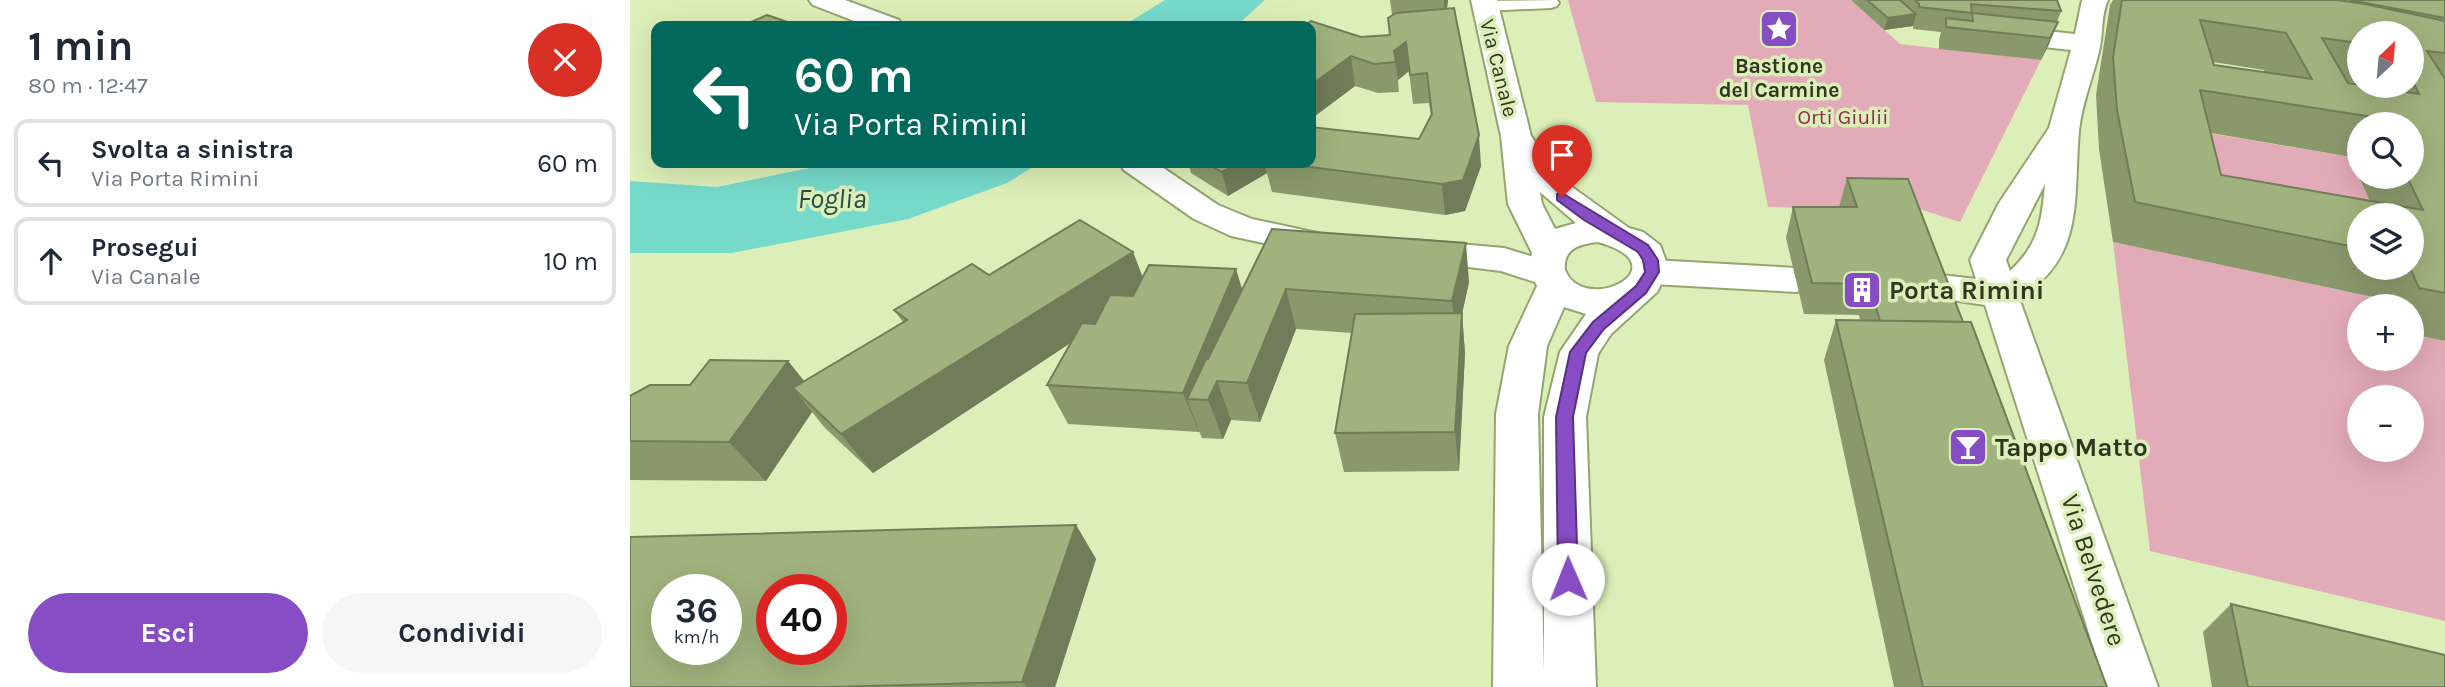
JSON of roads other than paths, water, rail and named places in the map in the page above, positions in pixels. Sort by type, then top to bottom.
[{"type":"street","points":[[822,0],[877,21]]},
{"type":"street","name":"Via Belvedere","points":[[1999,294],[2029,278],[2040,266],[2053,239],[2059,215],[2064,129],[2087,44],[2090,9],[2095,0]]},
{"type":"street","name":"Via Canale","points":[[1484,3],[1516,136],[1525,204],[1550,271]]},
{"type":"street","points":[[1976,31],[2087,44]]},
{"type":"street","name":"Via Belvedere","points":[[2064,129],[2015,203],[1988,260],[2132,687]]},
{"type":"street","name":"Via Canale","points":[[1516,136],[1539,174],[1562,197],[1615,233]]},
{"type":"street","points":[[1142,168],[1206,212],[1242,228],[1286,239],[1345,246]]},
{"type":"street","points":[[1519,687],[1517,414],[1528,346],[1557,243],[1576,234],[1599,231],[1631,239],[1643,248],[1651,260],[1641,284],[1598,326],[1578,352],[1564,417],[1570,687]]},
{"type":"street","points":[[1386,249],[1466,254],[1550,271],[1567,294],[1590,301],[1616,301],[1641,284],[1796,280]]},
{"type":"street","points":[[1925,285],[1999,294]]},
{"type":"lane","points":[[1484,3],[1551,3]]},
{"type":"water","points":[[1165,0],[1265,0],[1242,21],[1131,21]]},
{"type":"water","name":"Foglia","points":[[810,168],[1031,168],[1007,183],[908,219],[732,253],[630,253],[630,181],[717,187]]},
{"type":"place","name":"Bastione del Carmine","points":[[1779,29]]},
{"type":"place","name":"Porta Rimini","points":[[1862,290]]},
{"type":"place","name":"Tappo Matto","points":[[1968,447]]},
{"type":"park label","name":"Orti Giulii","points":[[1843,117]]}]
